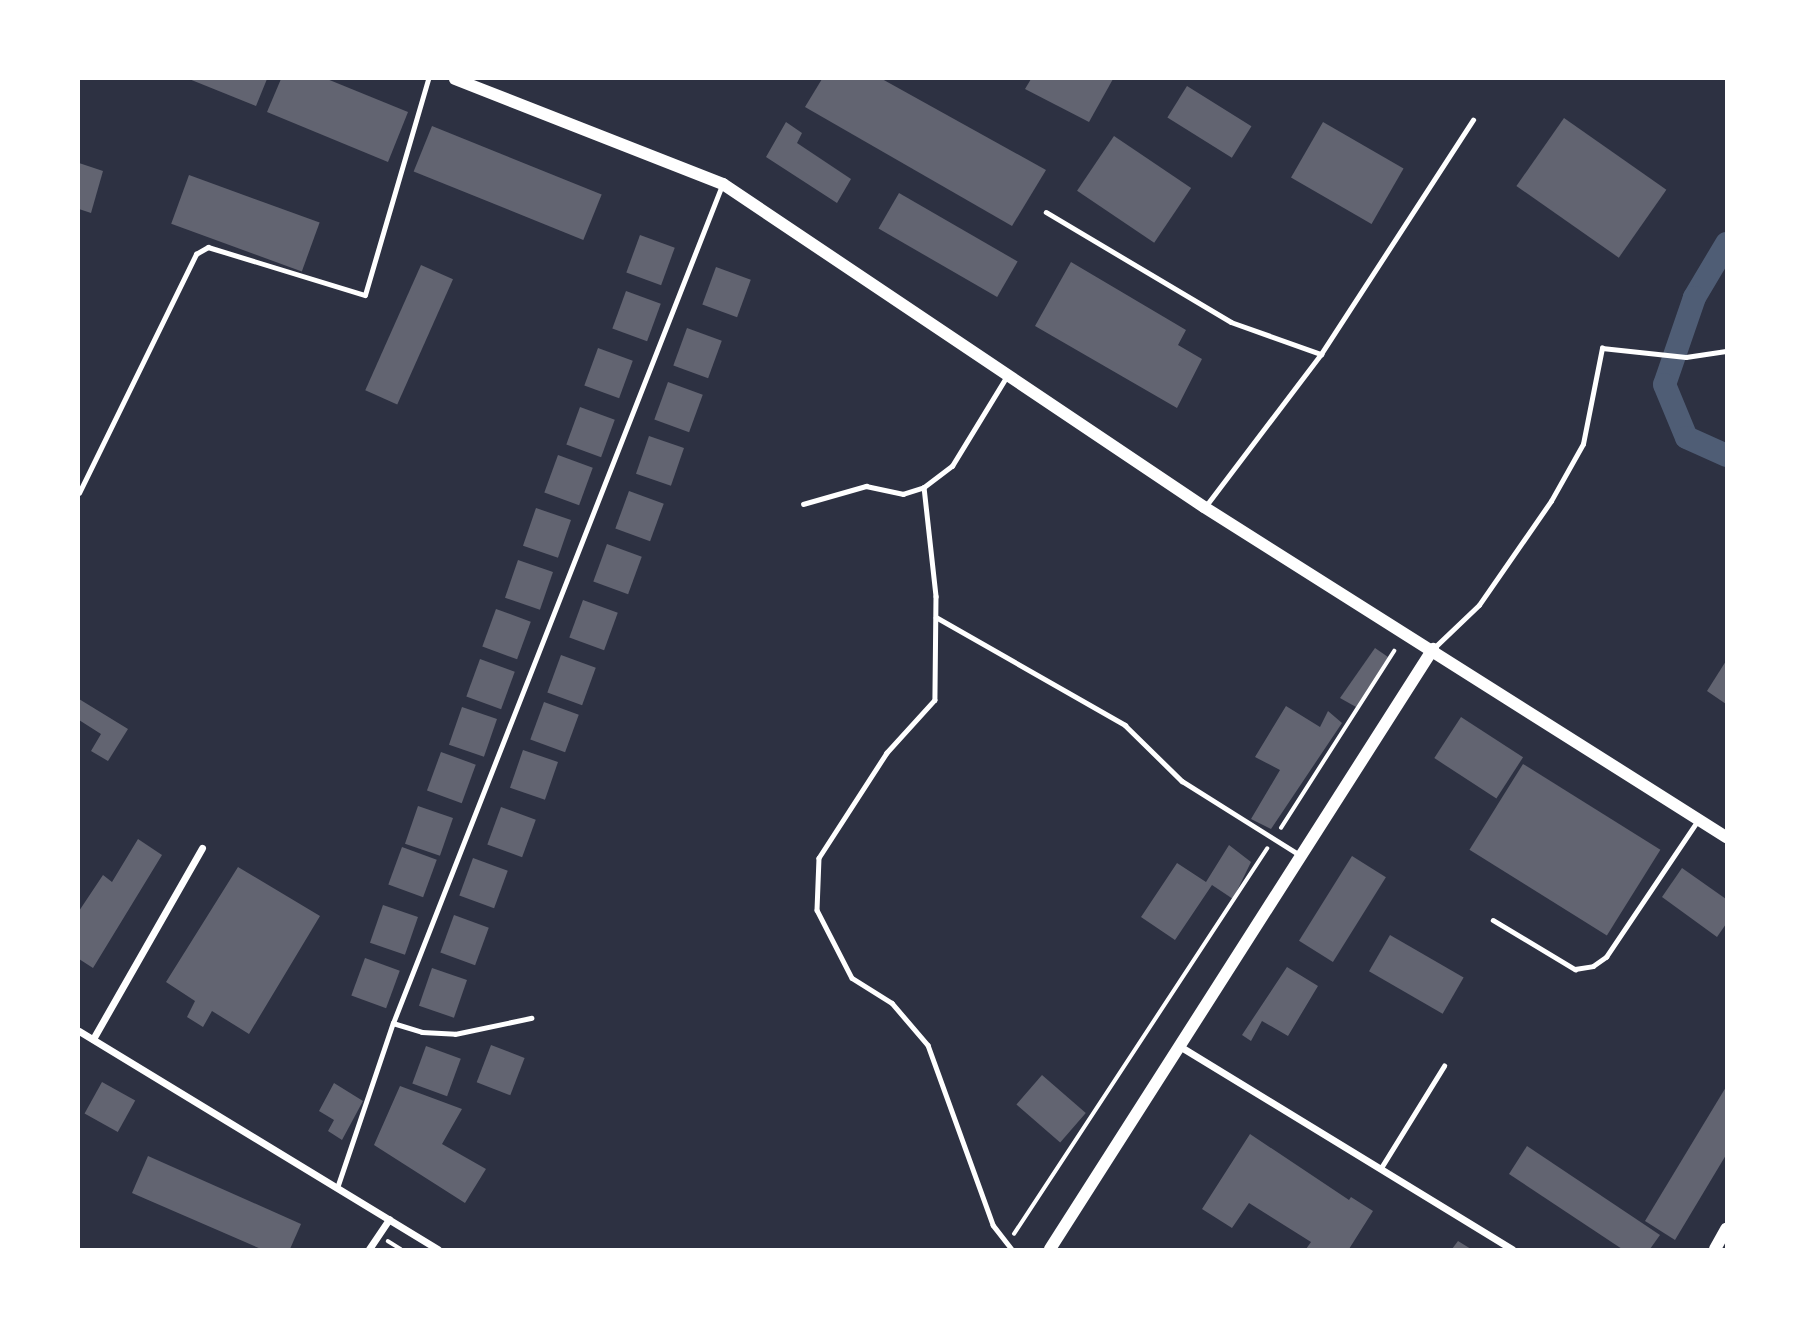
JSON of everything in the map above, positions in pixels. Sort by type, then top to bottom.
[{"type":"main road","points":[[455,79],[723,184],[1204,507],[1433,649],[1726,837]]},
{"type":"main road","points":[[1050,1249],[1433,649]]},
{"type":"street","points":[[93,1039],[202,848]]},
{"type":"street","points":[[79,1031],[438,1249]]},
{"type":"street","points":[[1181,1047],[1512,1249]]},
{"type":"street","points":[[369,1249],[389,1219]]},
{"type":"lane","points":[[79,493],[197,254],[208,247],[365,295],[428,79]]},
{"type":"lane","points":[[1204,507],[1321,354],[1473,120]]},
{"type":"lane","points":[[337,1188],[393,1023],[723,184]]},
{"type":"lane","points":[[1046,212],[1231,322],[1321,354]]},
{"type":"lane","points":[[1433,649],[1479,605],[1577,456],[1583,444],[1602,348],[1686,357],[1726,351]]},
{"type":"lane","points":[[803,504],[866,486],[903,494],[924,487],[952,466],[1008,376]]},
{"type":"lane","points":[[924,487],[936,617],[935,700],[887,753],[819,858],[817,910],[852,978],[892,1003],[928,1045],[993,1225],[1012,1249]]},
{"type":"lane","points":[[936,617],[1125,725],[1182,781],[1300,855]]},
{"type":"lane","points":[[1493,920],[1575,969],[1593,966],[1606,957],[1699,819]]},
{"type":"lane","points":[[393,1023],[422,1032],[454,1034],[531,1018]]},
{"type":"lane","points":[[1380,1169],[1444,1066]]},
{"type":"path","points":[[1006,1242],[1088,1125],[1394,651]]},
{"type":"building","points":[[189,79],[267,79],[256,106]]},
{"type":"building","points":[[281,79],[327,79],[408,112],[388,162],[267,112]]},
{"type":"building","points":[[822,79],[882,79],[1046,170],[1012,226],[805,107]]},
{"type":"building","points":[[1031,79],[1113,79],[1089,122],[1025,89]]},
{"type":"building","points":[[1187,86],[1251,126],[1232,158],[1167,117]]},
{"type":"building","points":[[1564,118],[1666,190],[1619,258],[1516,186]]},
{"type":"building","points":[[786,122],[802,133],[797,143],[851,179],[837,203],[766,157]]},
{"type":"building","points":[[1323,122],[1404,168],[1372,224],[1291,177]]},
{"type":"building","points":[[432,126],[602,195],[583,240],[414,171]]},
{"type":"building","points":[[1114,136],[1191,188],[1154,243],[1077,191]]},
{"type":"building","points":[[79,163],[103,171],[91,213],[79,209]]},
{"type":"building","points":[[189,175],[320,223],[302,271],[171,224]]},
{"type":"building","points":[[899,193],[1018,261],[997,297],[878,229]]},
{"type":"building","points":[[640,235],[675,248],[661,285],[626,273]]},
{"type":"building","points":[[1071,262],[1186,330],[1178,345],[1202,359],[1177,408],[1035,326]]},
{"type":"building","points":[[421,265],[453,279],[397,404],[365,390]]},
{"type":"building","points":[[716,267],[751,280],[737,317],[702,305]]},
{"type":"building","points":[[626,291],[661,304],[647,341],[612,329]]},
{"type":"building","points":[[687,328],[722,341],[708,378],[673,366]]},
{"type":"building","points":[[598,348],[633,361],[619,398],[584,386]]},
{"type":"building","points":[[668,382],[703,395],[689,432],[654,420]]},
{"type":"building","points":[[580,407],[615,420],[601,457],[566,445]]},
{"type":"building","points":[[649,436],[684,448],[671,486],[636,474]]},
{"type":"building","points":[[558,455],[593,468],[579,505],[544,493]]},
{"type":"building","points":[[629,491],[664,504],[650,541],[615,529]]},
{"type":"building","points":[[536,508],[571,520],[558,558],[523,546]]},
{"type":"building","points":[[607,544],[642,557],[628,594],[593,582]]},
{"type":"building","points":[[518,560],[553,572],[540,610],[505,598]]},
{"type":"building","points":[[583,600],[618,613],[604,650],[569,638]]},
{"type":"building","points":[[496,609],[531,622],[517,659],[482,647]]},
{"type":"building","points":[[1375,648],[1388,657],[1356,707],[1340,698]]},
{"type":"building","points":[[561,655],[596,668],[582,705],[547,693]]},
{"type":"building","points":[[480,659],[515,672],[501,709],[466,697]]},
{"type":"building","points":[[1726,661],[1726,704],[1707,691]]},
{"type":"building","points":[[79,699],[128,729],[108,761],[91,751],[101,734],[79,720]]},
{"type":"building","points":[[544,702],[579,715],[565,752],[530,740]]},
{"type":"building","points":[[1286,706],[1320,727],[1328,711],[1342,723],[1271,829],[1251,819],[1280,770],[1255,757]]},
{"type":"building","points":[[462,707],[497,719],[484,757],[449,745]]},
{"type":"building","points":[[1461,717],[1523,757],[1496,798],[1434,758]]},
{"type":"building","points":[[523,750],[558,762],[545,800],[510,788]]},
{"type":"building","points":[[441,752],[476,765],[462,803],[427,791]]},
{"type":"building","points":[[1523,764],[1660,850],[1607,935],[1469,850]]},
{"type":"building","points":[[418,806],[453,818],[440,856],[405,844]]},
{"type":"building","points":[[501,807],[536,820],[522,857],[487,845]]},
{"type":"building","points":[[138,839],[162,855],[93,968],[79,959],[79,911],[103,875],[112,882]]},
{"type":"building","points":[[1229,845],[1251,862],[1233,899],[1212,885],[1175,940],[1141,917],[1177,863],[1206,882]]},
{"type":"building","points":[[402,847],[437,860],[423,897],[388,885]]},
{"type":"building","points":[[1352,856],[1386,877],[1333,962],[1299,941]]},
{"type":"building","points":[[473,858],[508,871],[494,908],[459,896]]},
{"type":"building","points":[[238,867],[320,916],[249,1034],[212,1011],[203,1027],[187,1017],[195,1001],[166,982]]},
{"type":"building","points":[[1682,868],[1726,899],[1726,924],[1717,937],[1662,897]]},
{"type":"building","points":[[383,905],[418,917],[405,955],[370,943]]},
{"type":"building","points":[[454,915],[489,928],[475,965],[440,953]]},
{"type":"building","points":[[1390,935],[1464,978],[1443,1014],[1369,971]]},
{"type":"building","points":[[365,958],[400,971],[386,1008],[351,996]]},
{"type":"building","points":[[1287,967],[1318,986],[1288,1036],[1262,1021],[1251,1041],[1242,1035]]},
{"type":"building","points":[[432,968],[467,980],[454,1018],[419,1006]]},
{"type":"building","points":[[491,1045],[525,1058],[510,1095],[477,1082]]},
{"type":"building","points":[[426,1046],[461,1059],[447,1096],[412,1084]]},
{"type":"building","points":[[1042,1075],[1086,1113],[1060,1142],[1016,1104]]},
{"type":"building","points":[[102,1082],[135,1100],[118,1132],[85,1113]]},
{"type":"building","points":[[334,1083],[363,1101],[342,1140],[328,1131],[334,1120],[319,1111]]},
{"type":"building","points":[[400,1086],[462,1109],[442,1144],[486,1169],[465,1203],[374,1145]]},
{"type":"building","points":[[1726,1087],[1726,1155],[1675,1240],[1645,1221]]},
{"type":"building","points":[[1250,1134],[1349,1200],[1351,1197],[1373,1211],[1349,1249],[1306,1249],[1311,1242],[1249,1203],[1232,1228],[1202,1209]]},
{"type":"building","points":[[1527,1146],[1660,1235],[1650,1249],[1622,1249],[1509,1174]]},
{"type":"building","points":[[148,1156],[301,1224],[290,1249],[261,1249],[132,1193]]},
{"type":"building","points":[[1458,1241],[1471,1249],[1452,1249]]},
{"type":"waterway","points":[[1726,243],[1694,297],[1664,384],[1686,437],[1726,455]]}]
